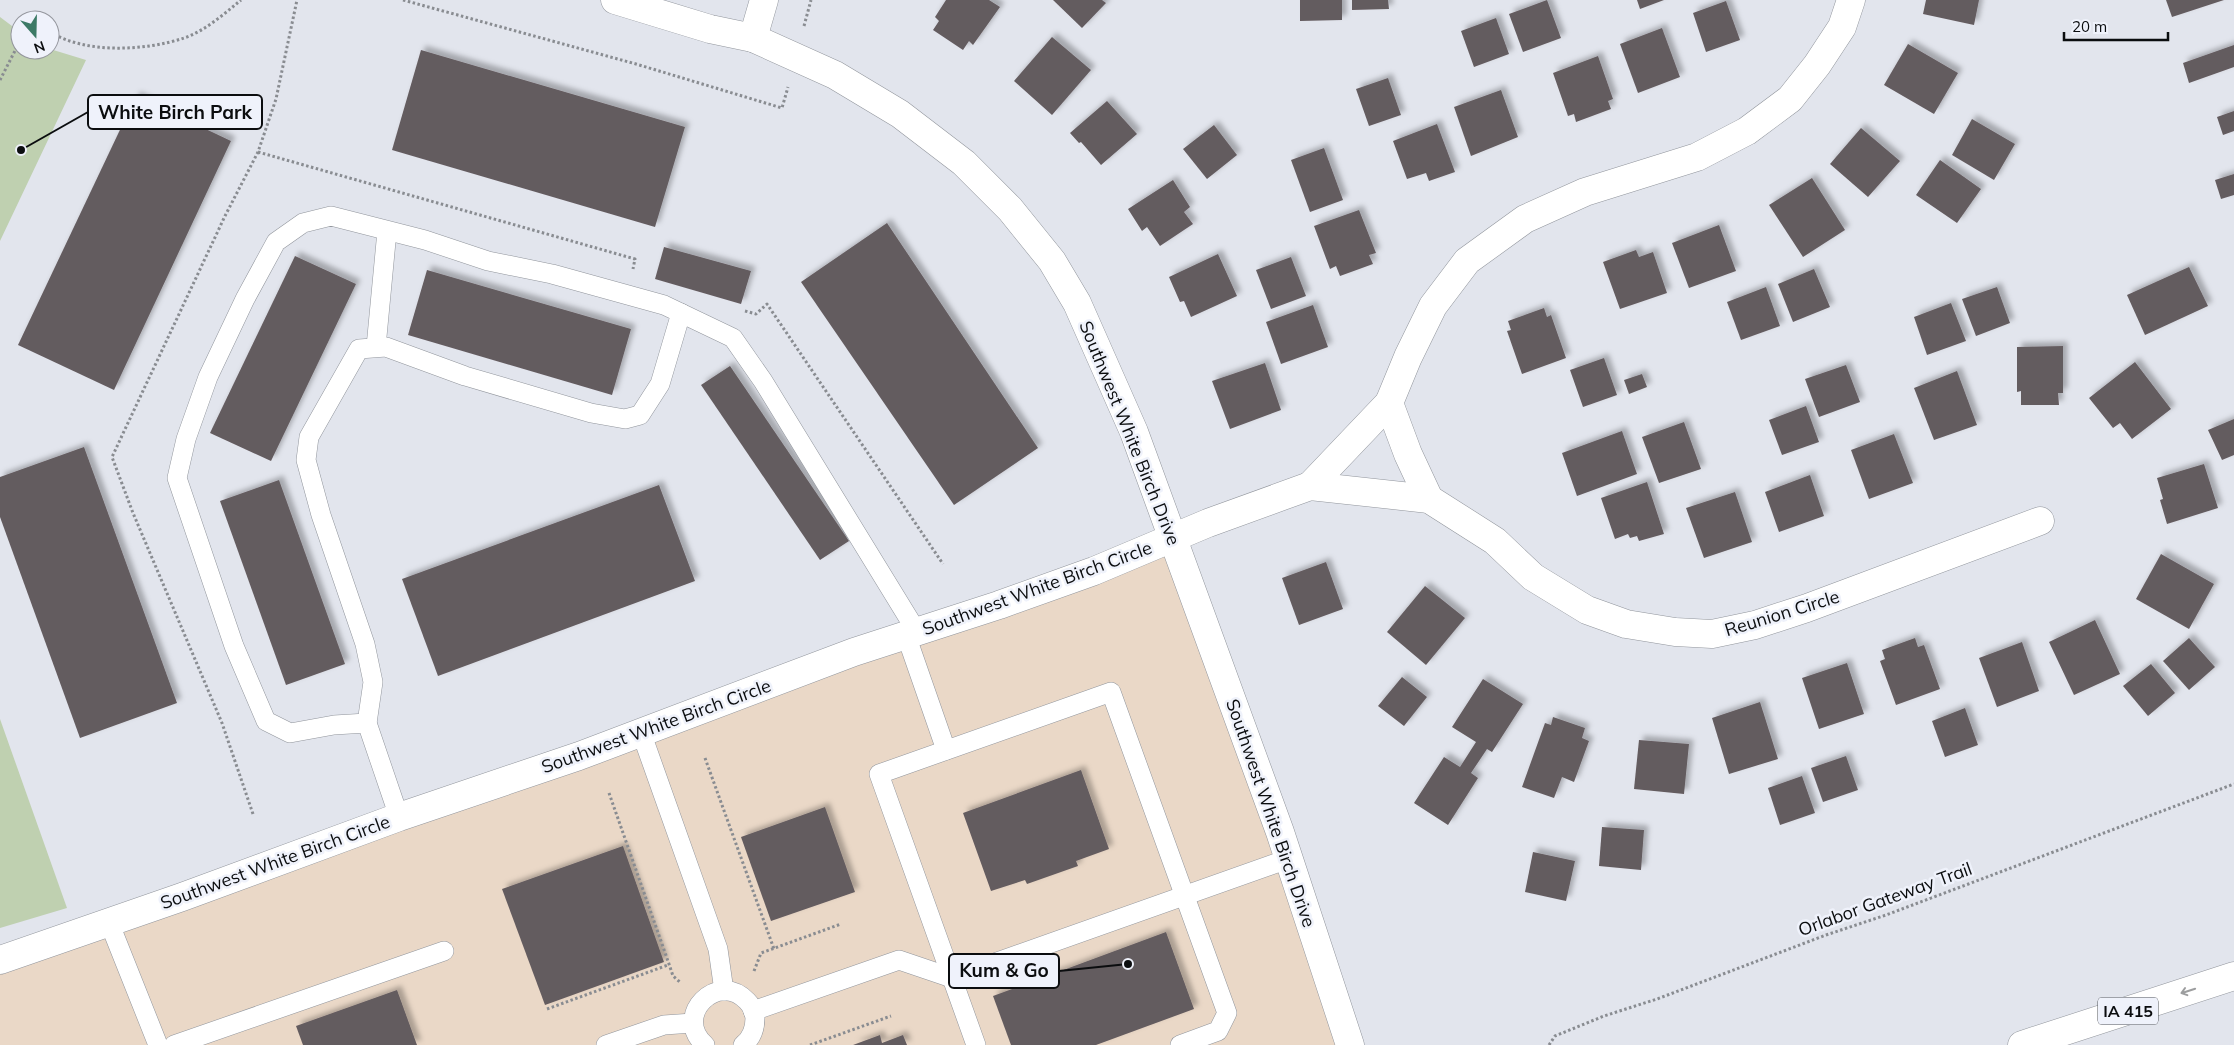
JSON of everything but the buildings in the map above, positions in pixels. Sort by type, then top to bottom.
[{"type":"street","name":"Southwest White Birch Drive","points":[[615,0],[710,29],[753,38],[834,75],[900,114],[964,163],[1010,209],[1052,261],[1077,303],[1134,432],[1288,859],[1350,1045]]},
{"type":"street","points":[[753,38],[764,0]]},
{"type":"street","points":[[1429,499],[1408,454],[1389,403],[1408,357],[1433,306],[1467,262],[1525,219],[1585,192],[1697,157],[1747,131],[1790,99],[1817,65],[1842,27],[1851,0]]},
{"type":"street","name":"Southwest White Birch Circle","points":[[1310,486],[1389,403]]},
{"type":"street","name":"Southwest White Birch Circle","points":[[0,960],[400,817],[579,756],[845,656],[1076,577],[1287,493],[1310,486],[1429,499]]},
{"type":"street","name":"Reunion Circle","points":[[1429,499],[1495,541],[1533,576],[1587,610],[1626,624],[1674,632],[1712,634],[1755,625],[1808,608],[2040,522]]},
{"type":"street","name":"IA 415","points":[[2022,1045],[2234,976]]},
{"type":"lane","points":[[367,722],[334,725],[290,733],[266,721],[234,646],[177,478],[186,439],[208,377],[245,299],[276,242],[303,224],[331,216],[488,261],[552,274],[664,305],[733,338],[763,381],[911,634],[946,750]]},
{"type":"lane","points":[[376,347],[387,231]]},
{"type":"lane","points":[[400,817],[367,722],[373,682],[365,644],[321,515],[306,460],[309,437],[331,402],[359,349],[386,346],[465,376],[591,413],[625,419],[640,415],[660,384],[681,313]]},
{"type":"lane","points":[[976,1045],[879,774],[1110,692],[1186,895],[1227,1013],[1218,1031],[1180,1045]]},
{"type":"lane","points":[[641,732],[718,949],[724,991]]},
{"type":"lane","points":[[748,1004],[899,960],[952,978],[1288,859]]},
{"type":"lane","points":[[110,922],[158,1045]]},
{"type":"lane","points":[[174,1045],[444,951]]},
{"type":"lane","points":[[705,1045],[696,1034],[693,1023],[694,1014],[702,1001],[714,992],[724,991],[734,992],[748,1004],[755,1024],[753,1034],[743,1045]]},
{"type":"lane","points":[[606,1045],[664,1025],[693,1023]]},
{"type":"path","points":[[60,38],[105,47],[138,48],[185,38],[216,20],[241,0]]},
{"type":"path","points":[[403,0],[636,64],[782,108]]},
{"type":"path","points":[[0,80],[10,60]]},
{"type":"path","points":[[705,758],[774,949]]},
{"type":"path","name":"Orlabor Gateway Trail","points":[[1549,1045],[1555,1036],[1604,1016],[1657,999],[1826,935],[1886,915],[2234,784]]},
{"type":"path","points":[[609,793],[673,976],[702,1001]]},
{"type":"path","points":[[748,1004],[761,953],[841,924]]},
{"type":"path","points":[[547,1009],[669,964]]},
{"type":"path","points":[[810,1045],[891,1016]]},
{"type":"shaded area","points":[[1172,539],[1350,1045],[0,1045],[0,960]]},
{"type":"green space","points":[[0,17],[10,24],[10,60],[60,60],[60,52],[86,60],[0,241]]},
{"type":"green space","points":[[0,719],[67,908],[0,928]]},
{"type":"place","name":"White Birch Park","points":[[21,150]]},
{"type":"place","name":"Kum & Go","points":[[1128,964]]}]
